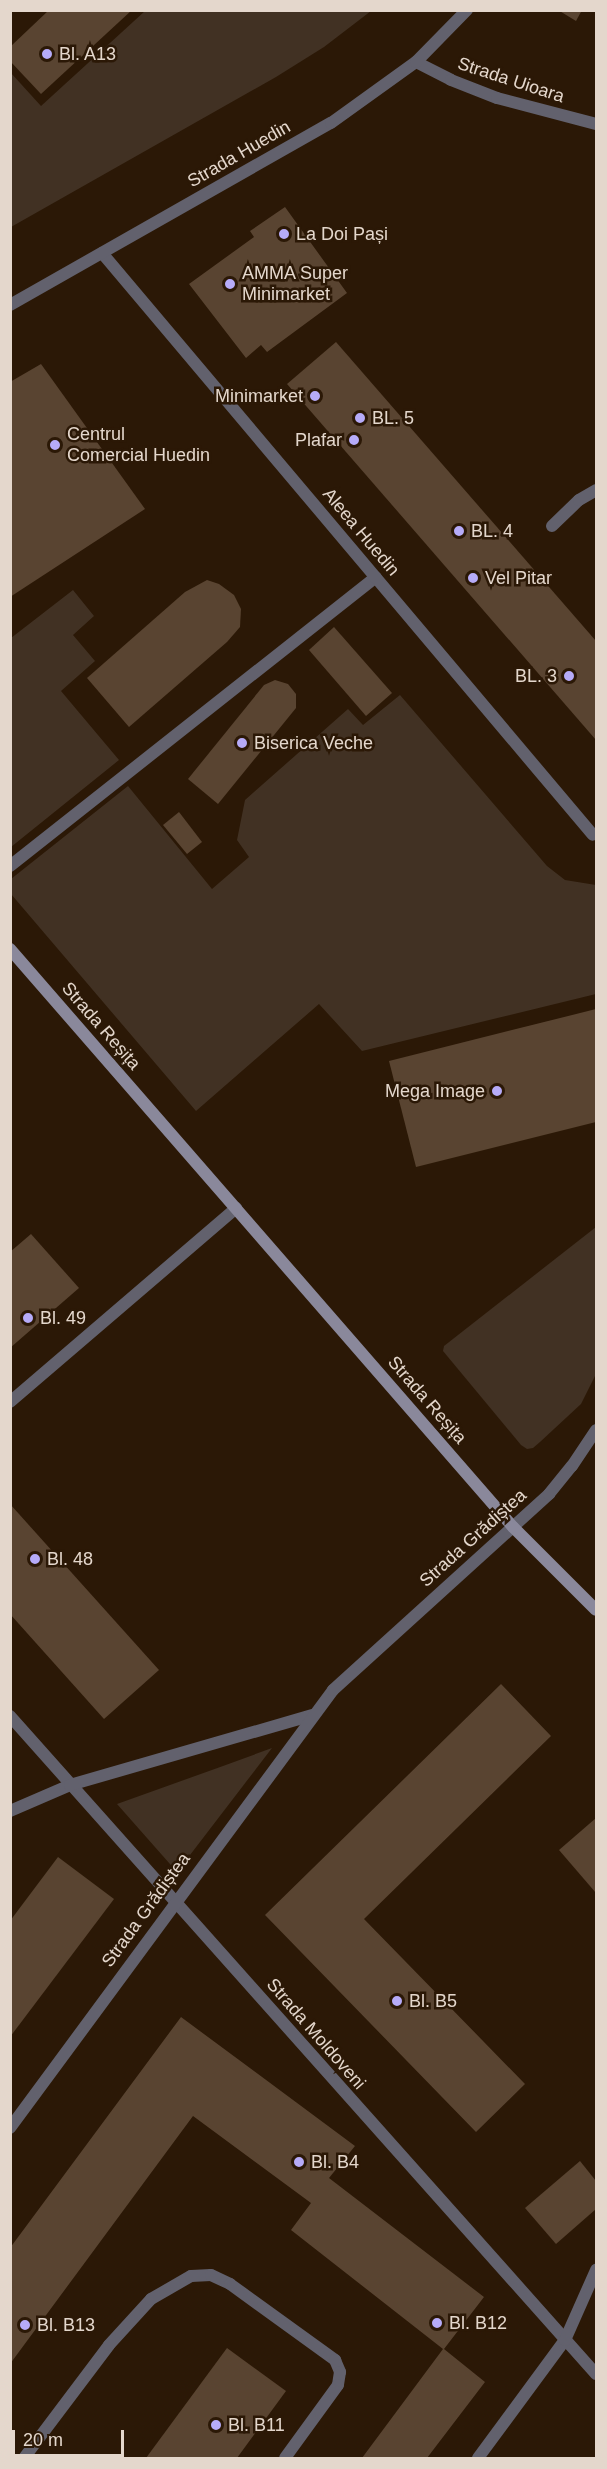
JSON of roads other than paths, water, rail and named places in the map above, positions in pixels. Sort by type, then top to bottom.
[{"type":"street","name":"Strada Huedin","points":[[10,304],[331,123],[416,62],[467,10]]},
{"type":"street","name":"Strada Uioara","points":[[416,62],[451,80],[497,98],[597,124]]},
{"type":"street","name":"Aleea Huedin","points":[[102,253],[593,835]]},
{"type":"street","points":[[552,526],[579,500],[597,490]]},
{"type":"street","points":[[10,866],[376,577]]},
{"type":"street","name":"Strada Reșița","points":[[10,949],[513,1527],[597,1610]]},
{"type":"street","points":[[10,1402],[236,1208]]},
{"type":"street","name":"Strada Grădiștea","points":[[10,2128],[312,1715],[333,1690],[561,1481],[597,1430]]},
{"type":"street","points":[[10,1811],[70,1785],[312,1715]]},
{"type":"street","name":"Strada Moldoveni","points":[[10,1716],[597,2374]]},
{"type":"street","points":[[478,2458],[565,2340],[597,2270]]},
{"type":"street","points":[[24,2458],[109,2345],[151,2299],[191,2276],[210,2275],[230,2284],[335,2360],[340,2373],[338,2385],[285,2458]]},
{"type":"place","name":"Bl. A13","points":[[47,54]]},
{"type":"place","name":"La Doi Pași","points":[[284,234]]},
{"type":"place","name":"AMMA Super Minimarket","points":[[230,284]]},
{"type":"place","name":"Minimarket","points":[[315,396]]},
{"type":"place","name":"BL. 5","points":[[360,418]]},
{"type":"place","name":"Plafar","points":[[354,440]]},
{"type":"place","name":"Centrul Comercial Huedin","points":[[55,445]]},
{"type":"place","name":"BL. 4","points":[[459,531]]},
{"type":"place","name":"Vel Pitar","points":[[473,578]]},
{"type":"place","name":"BL. 3","points":[[569,676]]},
{"type":"place","name":"Biserica Veche","points":[[242,743]]},
{"type":"place","name":"Mega Image","points":[[497,1091]]},
{"type":"place","name":"Bl. 49","points":[[28,1318]]},
{"type":"place","name":"Bl. 48","points":[[35,1559]]},
{"type":"place","name":"Bl. B5","points":[[397,2001]]},
{"type":"place","name":"Bl. B4","points":[[299,2162]]},
{"type":"place","name":"Bl. B12","points":[[437,2323]]},
{"type":"place","name":"Bl. B13","points":[[25,2325]]},
{"type":"place","name":"Bl. B11","points":[[216,2425]]}]
